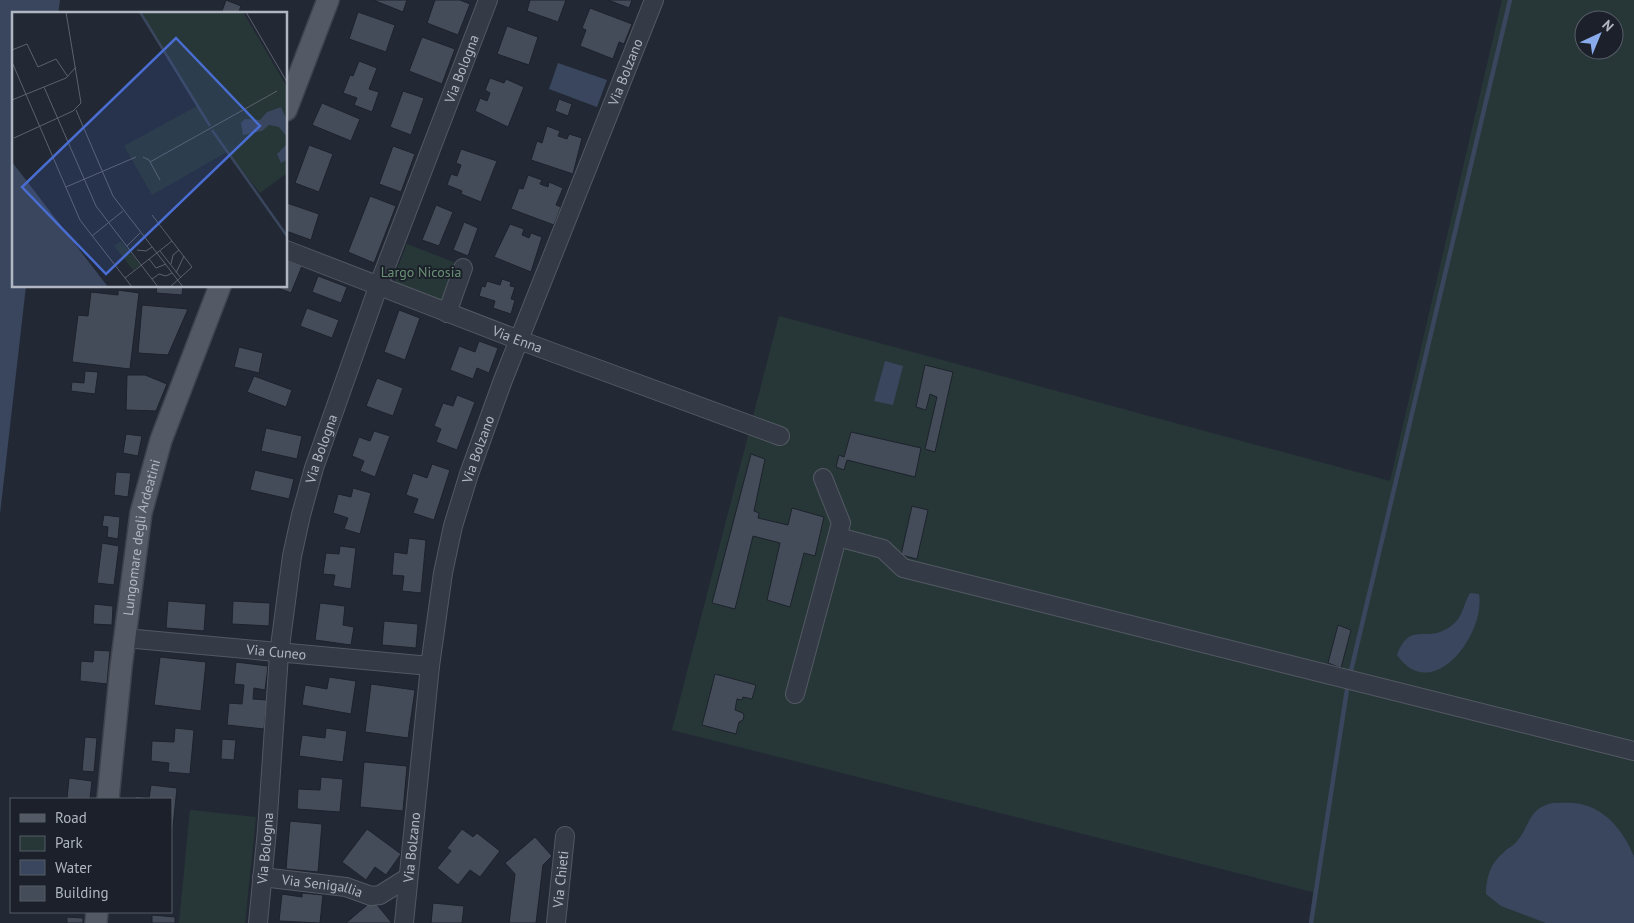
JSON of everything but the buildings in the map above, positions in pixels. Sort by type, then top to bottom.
[{"type":"main road","points":[[288,105],[328,0]]},
{"type":"main road","name":"Lungomare degli Ardeatini","points":[[108,798],[138,532],[148,486],[161,440],[219,288]]},
{"type":"street","name":"Via Bologna","points":[[258,923],[279,654],[294,545],[306,496],[378,287],[488,0]]},
{"type":"street","name":"Via Bolzano","points":[[404,923],[407,878],[430,666],[443,573],[453,526],[469,474],[519,340],[654,0]]},
{"type":"street","name":"Via Enna","points":[[288,251],[378,287],[780,436]]},
{"type":"street","points":[[448,313],[463,268]]},
{"type":"street","points":[[795,694],[841,523],[823,478]]},
{"type":"street","points":[[838,537],[883,549],[903,568],[1634,751]]},
{"type":"street","name":"Via Cuneo","points":[[125,638],[279,654],[430,666]]},
{"type":"street","name":"Via Chieti","points":[[556,923],[565,836]]},
{"type":"street","name":"Via Senigallia","points":[[262,877],[346,887],[371,896],[380,895],[407,878]]},
{"type":"green space","points":[[1502,0],[1634,0],[1634,923],[1310,923],[1313,892],[672,730],[779,316],[1390,481]]},
{"type":"green space","name":"Largo Nicosia","points":[[407,244],[461,265],[446,303],[398,285],[394,277]]},
{"type":"green space","points":[[190,810],[256,817],[245,923],[179,923]]},
{"type":"water","points":[[0,0],[60,0],[58,12],[12,12],[12,288],[26,288],[0,514]]},
{"type":"water","points":[[558,63],[607,80],[597,107],[549,89]]},
{"type":"water","points":[[885,361],[903,366],[893,405],[874,401]]},
{"type":"water","points":[[1470,593],[1479,594],[1479,610],[1474,628],[1454,659],[1440,669],[1426,673],[1411,669],[1397,655],[1402,644],[1413,635],[1442,631],[1455,623]]},
{"type":"water","points":[[1577,803],[1593,808],[1608,818],[1621,832],[1634,857],[1634,923],[1546,923],[1501,906],[1486,894],[1488,877],[1495,862],[1516,842],[1535,812],[1545,805]]},
{"type":"waterway","points":[[1350,675],[1510,0]]},
{"type":"waterway","points":[[1311,923],[1348,683]]}]
